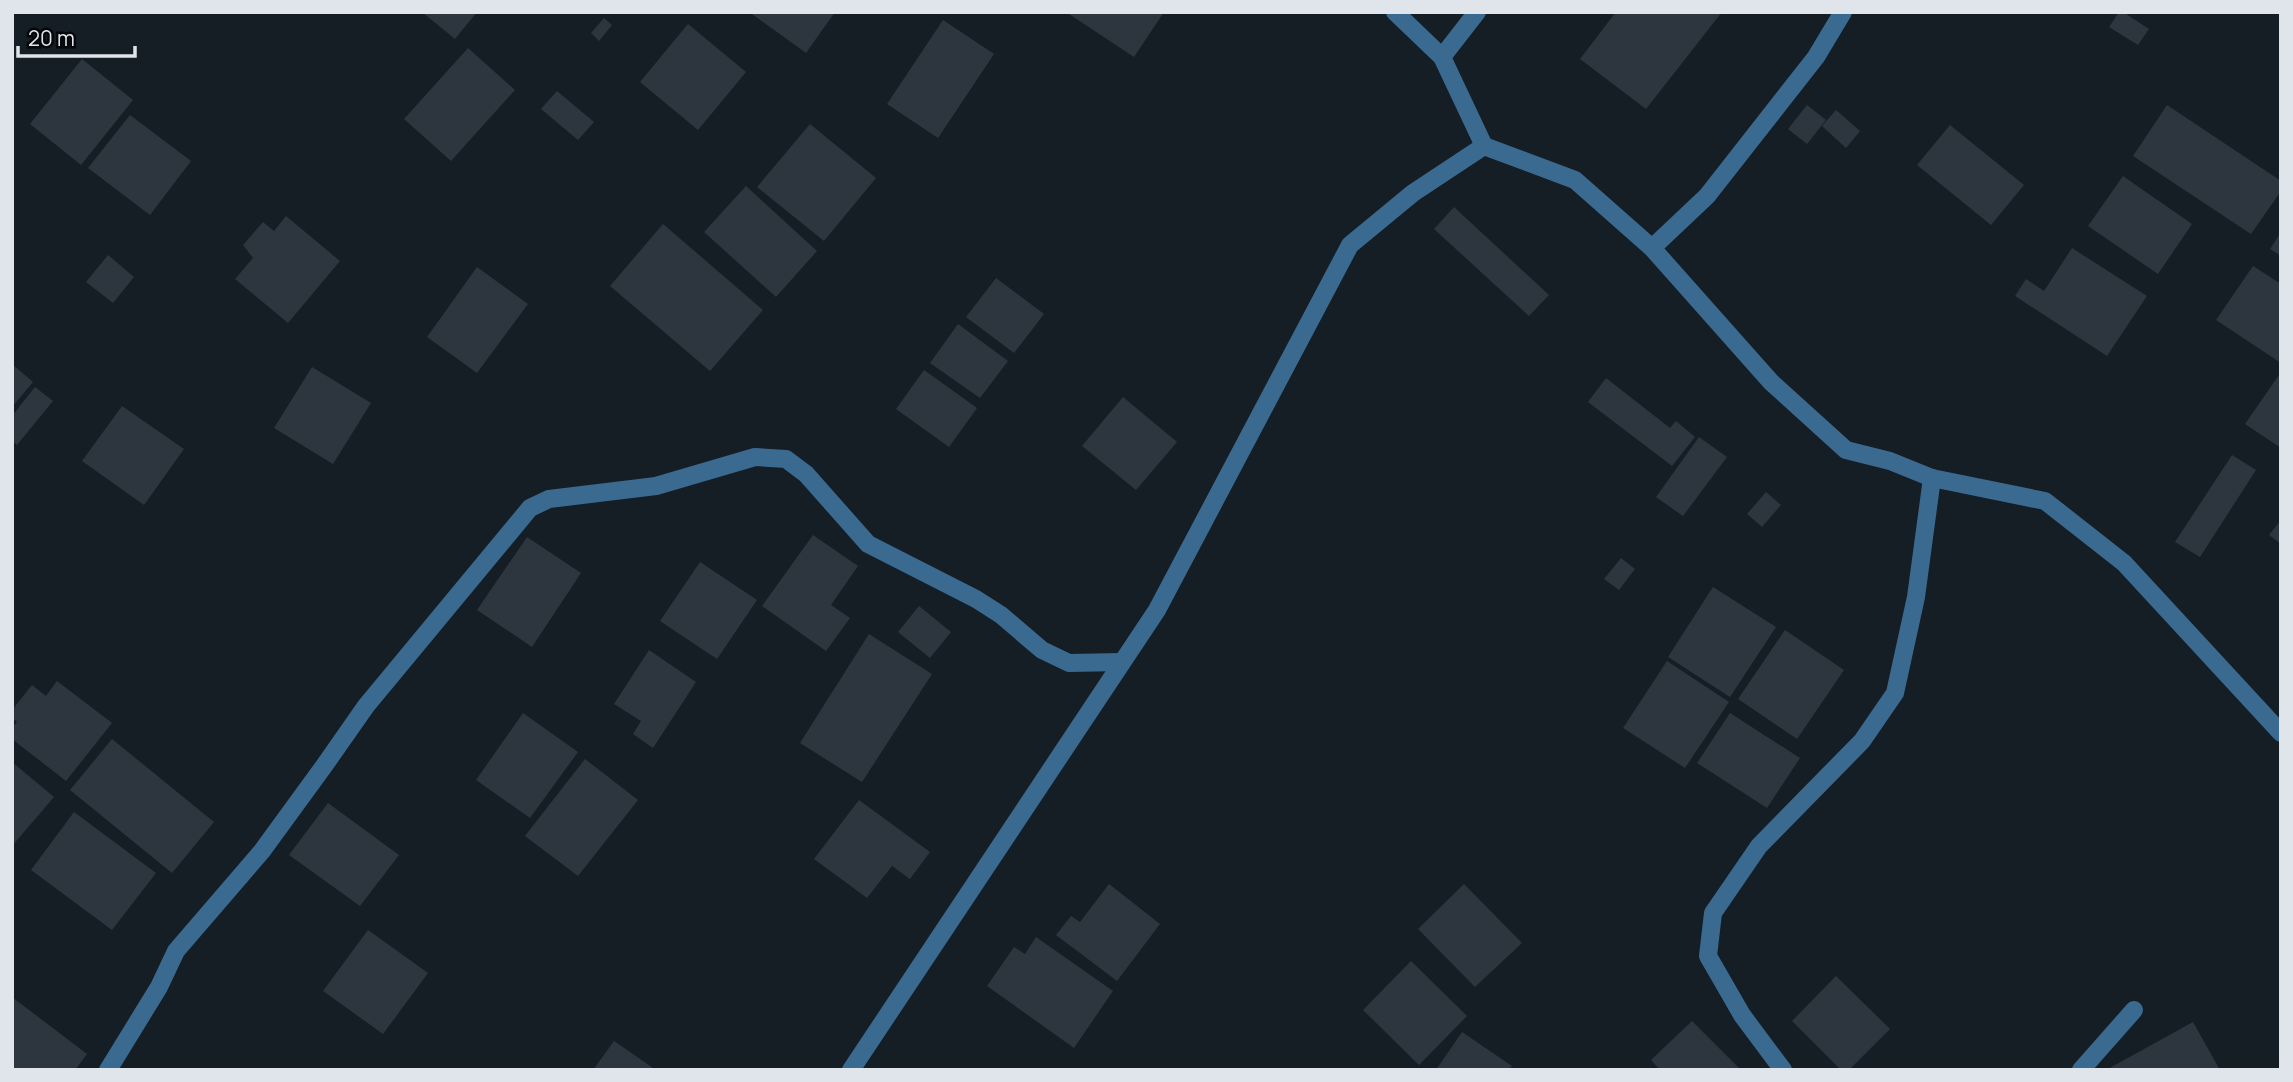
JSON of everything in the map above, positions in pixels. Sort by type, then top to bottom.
[{"type":"street","points":[[1395,12],[1442,57],[1484,146],[1575,180],[1652,248],[1771,382],[1846,450],[1890,461],[1932,478],[2045,501],[2124,563],[2281,733]]},
{"type":"street","points":[[1442,57],[1477,12]]},
{"type":"street","points":[[1652,248],[1707,196],[1816,57],[1843,12]]},
{"type":"street","points":[[851,1070],[1157,610],[1350,245],[1413,193],[1484,146]]},
{"type":"street","points":[[108,1070],[159,987],[176,951],[262,851],[383,685],[530,508],[549,499],[656,486],[755,457],[786,459],[806,474],[868,544],[976,599],[1001,615],[1042,650],[1069,663],[1122,662]]},
{"type":"street","points":[[1781,1068],[1742,1015],[1708,956],[1713,913],[1759,846],[1862,741],[1895,693],[1916,597],[1932,478]]},
{"type":"street","points":[[2081,1070],[2134,1010]]},
{"type":"building","points":[[422,12],[477,12],[455,39]]},
{"type":"building","points":[[749,12],[835,12],[806,53]]},
{"type":"building","points":[[1066,12],[1164,12],[1134,57]]},
{"type":"building","points":[[1616,12],[1722,12],[1646,109],[1580,59]]},
{"type":"building","points":[[2119,12],[2149,29],[2138,45],[2109,27]]},
{"type":"building","points":[[604,18],[612,25],[599,41],[591,33]]},
{"type":"building","points":[[943,20],[994,54],[938,138],[887,104]]},
{"type":"building","points":[[688,24],[746,72],[698,130],[640,82]]},
{"type":"building","points":[[468,48],[515,90],[451,161],[404,119]]},
{"type":"building","points":[[82,59],[133,100],[81,165],[30,124]]},
{"type":"building","points":[[557,91],[594,122],[578,140],[541,109]]},
{"type":"building","points":[[1807,105],[1826,120],[1807,144],[1788,129]]},
{"type":"building","points":[[2167,105],[2281,181],[2281,191],[2251,234],[2133,156]]},
{"type":"building","points":[[1836,110],[1860,131],[1846,148],[1822,126]]},
{"type":"building","points":[[130,115],[191,161],[150,215],[88,168]]},
{"type":"building","points":[[810,124],[876,178],[824,241],[757,187]]},
{"type":"building","points":[[1950,125],[2024,185],[1991,225],[1917,165]]},
{"type":"building","points":[[2123,176],[2192,224],[2158,274],[2088,226]]},
{"type":"building","points":[[746,186],[817,251],[776,297],[704,232]]},
{"type":"building","points":[[1454,207],[1549,295],[1529,316],[1434,229]]},
{"type":"building","points":[[286,216],[340,261],[288,323],[235,279],[253,258],[243,245],[263,222],[274,231]]},
{"type":"building","points":[[663,224],[763,310],[710,371],[610,286]]},
{"type":"building","points":[[2281,232],[2281,256],[2270,249]]},
{"type":"building","points":[[2072,248],[2147,296],[2107,356],[2015,296],[2026,279],[2044,291]]},
{"type":"building","points":[[108,255],[134,277],[113,303],[86,282]]},
{"type":"building","points":[[2253,266],[2281,284],[2281,363],[2216,320]]},
{"type":"building","points":[[477,267],[528,304],[477,373],[427,337]]},
{"type":"building","points":[[996,278],[1044,314],[1014,353],[966,317]]},
{"type":"building","points":[[958,324],[1008,361],[980,398],[930,363]]},
{"type":"building","points":[[12,364],[33,382],[12,407]]},
{"type":"building","points":[[312,367],[371,403],[333,464],[274,428]]},
{"type":"building","points":[[924,370],[977,408],[949,447],[896,409]]},
{"type":"building","points":[[2279,375],[2281,376],[2281,448],[2245,424]]},
{"type":"building","points":[[1606,378],[1670,428],[1676,421],[1695,437],[1672,466],[1588,402]]},
{"type":"building","points":[[35,387],[53,401],[17,445],[12,441],[12,416]]},
{"type":"building","points":[[1123,397],[1177,442],[1136,490],[1082,446]]},
{"type":"building","points":[[122,406],[184,449],[144,505],[82,461]]},
{"type":"building","points":[[1699,437],[1727,457],[1683,516],[1656,497]]},
{"type":"building","points":[[2232,455],[2256,470],[2200,557],[2175,542]]},
{"type":"building","points":[[1766,492],[1781,505],[1762,527],[1747,514]]},
{"type":"building","points":[[2281,520],[2281,544],[2269,535]]},
{"type":"building","points":[[813,535],[858,566],[831,605],[850,618],[826,651],[762,606]]},
{"type":"building","points":[[527,537],[581,573],[532,647],[477,610]]},
{"type":"building","points":[[1621,558],[1635,569],[1619,590],[1604,579]]},
{"type":"building","points":[[700,562],[757,600],[717,659],[660,621]]},
{"type":"building","points":[[1713,587],[1776,627],[1730,697],[1668,657]]},
{"type":"building","points":[[919,606],[951,632],[930,658],[898,632]]},
{"type":"building","points":[[1785,630],[1844,670],[1797,739],[1738,699]]},
{"type":"building","points":[[869,634],[932,674],[862,782],[800,743]]},
{"type":"building","points":[[649,650],[696,682],[653,748],[633,734],[641,721],[614,704]]},
{"type":"building","points":[[1667,661],[1729,702],[1685,768],[1623,728]]},
{"type":"building","points":[[57,681],[112,723],[66,781],[12,739],[12,727],[17,722],[12,718],[12,710],[32,685],[46,696]]},
{"type":"building","points":[[523,713],[578,752],[530,818],[476,780]]},
{"type":"building","points":[[1730,713],[1800,758],[1767,808],[1697,763]]},
{"type":"building","points":[[112,739],[214,822],[172,873],[70,790]]},
{"type":"building","points":[[585,759],[638,800],[578,876],[525,836]]},
{"type":"building","points":[[12,762],[54,797],[12,846]]},
{"type":"building","points":[[859,800],[930,852],[910,879],[892,866],[867,898],[814,859]]},
{"type":"building","points":[[328,803],[399,855],[360,906],[289,855]]},
{"type":"building","points":[[74,812],[156,873],[112,930],[31,870]]},
{"type":"building","points":[[1109,884],[1160,924],[1117,981],[1056,935],[1071,916],[1080,922]]},
{"type":"building","points":[[1464,884],[1522,943],[1475,987],[1418,929]]},
{"type":"building","points":[[368,930],[428,973],[383,1034],[323,991]]},
{"type":"building","points":[[1036,937],[1113,991],[1074,1048],[987,986],[1014,947],[1025,954]]},
{"type":"building","points":[[1411,961],[1467,1016],[1419,1065],[1363,1010]]},
{"type":"building","points":[[1836,976],[1890,1029],[1849,1070],[1841,1070],[1792,1021]]},
{"type":"building","points":[[12,997],[87,1054],[75,1070],[12,1070]]},
{"type":"building","points":[[1692,1021],[1741,1070],[1660,1070],[1651,1060]]},
{"type":"building","points":[[2193,1022],[2220,1070],[2106,1070]]},
{"type":"building","points":[[1462,1032],[1512,1066],[1509,1070],[1436,1070]]},
{"type":"building","points":[[614,1041],[656,1070],[593,1070]]}]
